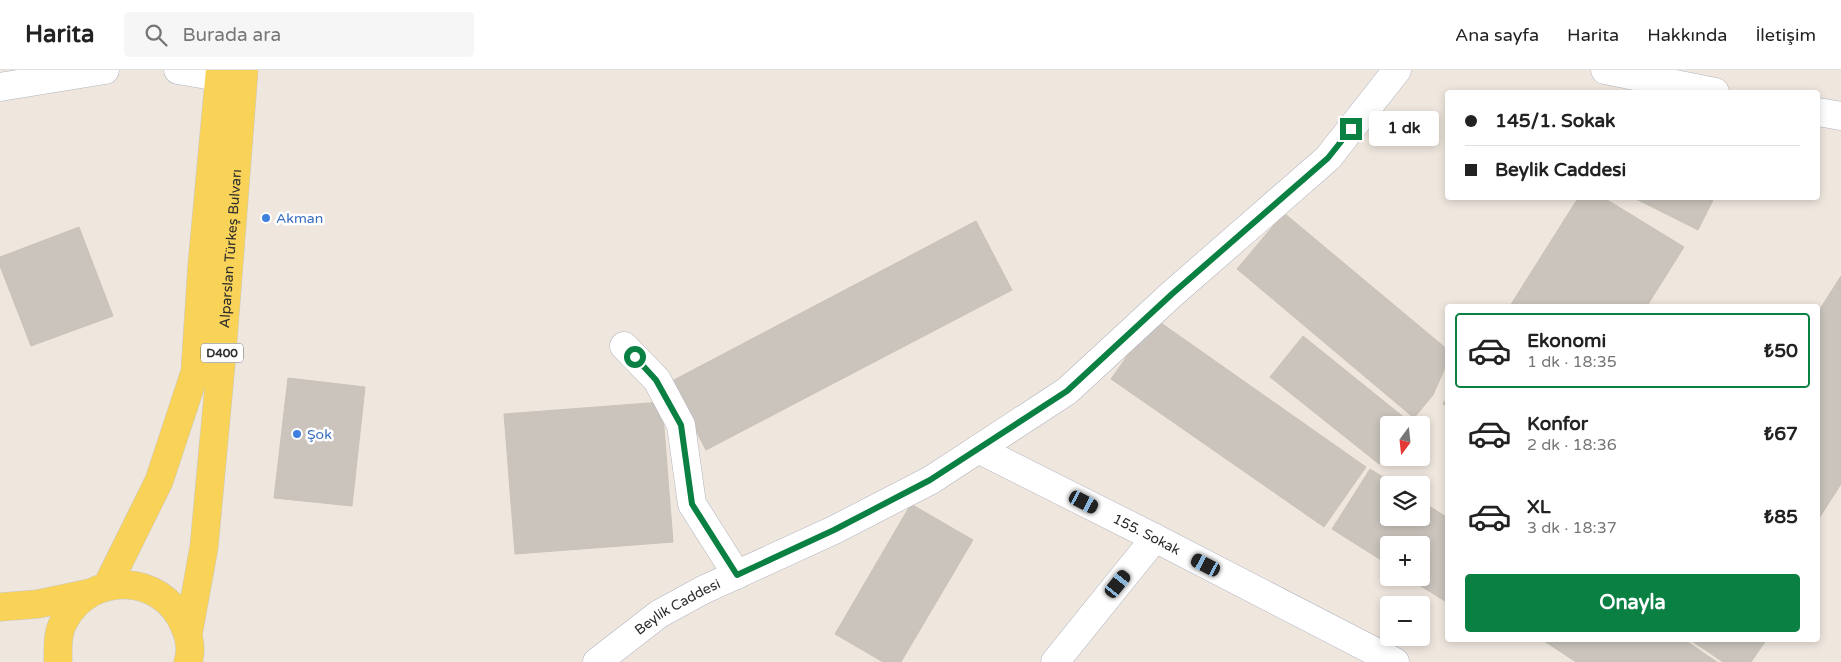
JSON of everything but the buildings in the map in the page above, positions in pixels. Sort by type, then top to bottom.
[{"type":"main road","name":"Alparslan Türkeş Bulvarı","points":[[98,589],[159,481],[195,372],[202,265],[228,72]]},
{"type":"main road","name":"Alparslan Türkeş Bulvarı","points":[[188,649],[204,547],[222,353],[228,72]]},
{"type":"main road","name":"D400","points":[[58,662],[57,642],[63,622],[73,607],[98,589],[128,584],[148,589],[167,600],[180,616],[188,649]]},
{"type":"main road","points":[[0,606],[38,604],[98,589]]},
{"type":"street","points":[[0,87],[105,70]]},
{"type":"street","points":[[178,70],[228,72]]},
{"type":"street","name":"Beylik Caddesi","points":[[598,662],[658,614],[834,530],[930,480],[1067,391],[1172,294],[1328,158],[1396,70]]},
{"type":"street","points":[[1604,70],[1706,90]]},
{"type":"street","points":[[1820,112],[1841,116]]},
{"type":"street","points":[[624,346],[656,380],[681,425],[692,504],[737,575]]},
{"type":"street","name":"155. Sokak","points":[[978,449],[1395,662]]},
{"type":"street","points":[[1055,662],[1155,538]]},
{"type":"place","name":"Akman","points":[[266,218]]},
{"type":"place","name":"Şok","points":[[297,434]]},
{"type":"route","points":[[635,357],[656,380],[681,425],[692,504],[737,575],[834,530],[930,480],[1067,391],[1172,294],[1328,158],[1351,129]]}]
